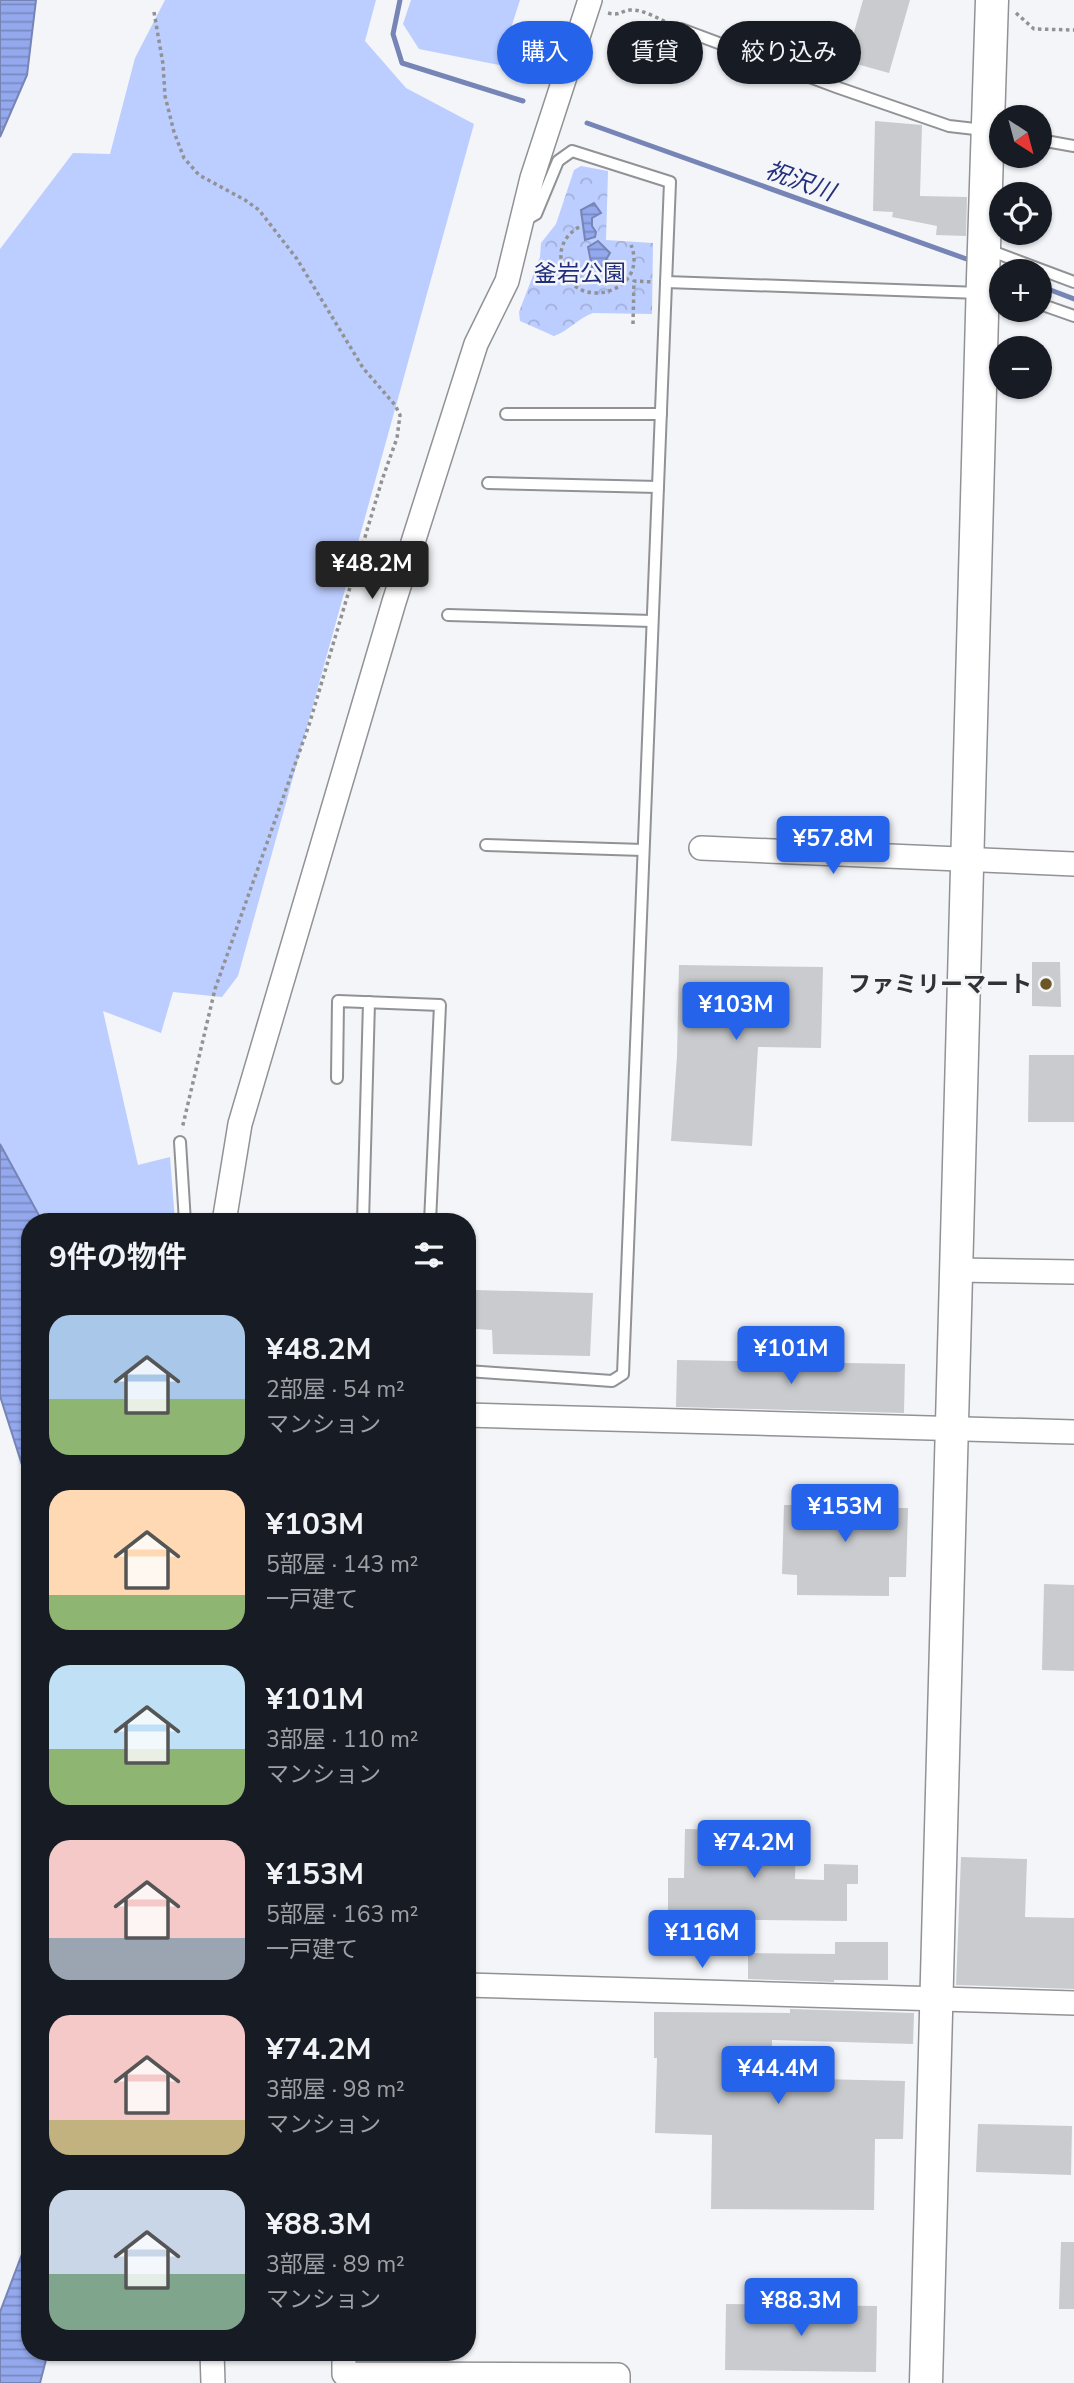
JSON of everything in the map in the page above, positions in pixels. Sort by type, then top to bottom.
[{"type":"street","points":[[225,1213],[240,1124],[382,642],[476,344],[507,281],[519,225],[590,0]]},
{"type":"street","points":[[996,105],[1001,4]]},
{"type":"street","points":[[926,2383],[984,274],[992,168]]},
{"type":"street","points":[[701,848],[1074,864]]},
{"type":"street","points":[[957,1270],[1074,1272]]},
{"type":"street","points":[[476,1415],[1074,1432]]},
{"type":"street","points":[[476,1985],[1074,2003]]},
{"type":"street","points":[[212,2361],[213,2383]]},
{"type":"street","points":[[344,2361],[344,2374],[618,2375],[618,2383]]},
{"type":"lane","points":[[703,37],[949,127],[989,130]]},
{"type":"lane","points":[[1052,142],[1074,146]]},
{"type":"lane","points":[[476,1372],[612,1381],[622,1374],[670,182],[572,151],[558,161],[536,214],[519,225]]},
{"type":"lane","points":[[666,282],[984,274],[1074,282]]},
{"type":"lane","points":[[1052,308],[1074,316]]},
{"type":"lane","points":[[506,414],[661,414]]},
{"type":"lane","points":[[488,483],[658,487]]},
{"type":"lane","points":[[448,615],[652,621]]},
{"type":"lane","points":[[486,845],[643,850]]},
{"type":"lane","points":[[337,1078],[338,1001],[440,1005],[430,1213]]},
{"type":"lane","points":[[363,1213],[369,1002]]},
{"type":"lane","points":[[180,1142],[184,1213]]},
{"type":"path","points":[[1001,4],[1034,29],[1074,30]]},
{"type":"path","points":[[617,15],[630,10],[663,21]]},
{"type":"path","points":[[154,12],[160,40],[165,96],[184,158],[199,176],[259,210],[297,259],[363,368],[395,405],[400,415],[397,438],[309,725],[215,989],[180,1142]]},
{"type":"path","points":[[579,227],[570,232],[561,251],[562,264],[575,288],[605,293],[620,286],[634,264],[631,245]]},
{"type":"path","points":[[626,280],[666,282]]},
{"type":"path","points":[[633,324],[634,281]]},
{"type":"green space","points":[[165,0],[376,0],[365,41],[406,88],[474,124],[238,976],[222,997],[173,992],[161,1033],[103,1011],[138,1165],[170,1157],[174,1213],[38,1213],[0,1144],[0,249],[73,153],[110,154],[135,58]]},
{"type":"green space","points":[[411,0],[520,0],[513,21],[497,21],[497,65],[419,49],[403,24]]},
{"type":"green space","name":"釜岩公園","points":[[581,166],[608,171],[606,240],[653,243],[652,314],[593,313],[554,336],[520,321],[519,312],[540,257],[541,243],[556,224],[574,170]]},
{"type":"shaded area","points":[[0,0],[36,0],[27,75],[0,137]]},
{"type":"shaded area","points":[[594,203],[601,213],[592,218],[595,237],[585,240],[581,210]]},
{"type":"shaded area","points":[[598,241],[610,253],[601,268],[592,267],[588,247]]},
{"type":"shaded area","points":[[0,1144],[38,1213],[21,1213],[21,1462],[0,1396]]},
{"type":"shaded area","points":[[21,2257],[21,2361],[46,2361],[40,2383],[0,2383],[0,2312]]},
{"type":"building","points":[[863,0],[910,0],[889,73],[861,65],[861,21],[857,21]]},
{"type":"building","points":[[875,121],[922,125],[920,196],[967,197],[966,236],[936,235],[937,226],[892,217],[893,212],[873,211]]},
{"type":"building","name":"ファミリーマート","points":[[1032,962],[1060,962],[1061,1007],[1032,1006]]},
{"type":"building","points":[[679,965],[823,967],[821,1048],[758,1047],[752,1146],[671,1141],[677,1056]]},
{"type":"building","points":[[1029,1055],[1074,1055],[1074,1122],[1028,1122]]},
{"type":"building","points":[[476,1290],[593,1293],[590,1356],[493,1354],[492,1330],[476,1329]]},
{"type":"building","points":[[677,1360],[905,1364],[904,1413],[676,1407]]},
{"type":"building","points":[[799,1492],[891,1494],[890,1508],[908,1508],[906,1577],[889,1577],[889,1596],[797,1595],[797,1575],[782,1574],[784,1505],[799,1505]]},
{"type":"building","points":[[1044,1584],[1074,1585],[1074,1671],[1042,1670]]},
{"type":"building","points":[[685,1829],[796,1831],[795,1879],[824,1880],[824,1864],[858,1865],[858,1884],[847,1884],[847,1921],[668,1919],[668,1878],[684,1878]]},
{"type":"building","points":[[961,1857],[1027,1859],[1025,1917],[1074,1918],[1074,1989],[956,1985]]},
{"type":"building","points":[[835,1942],[888,1942],[888,1980],[834,1982],[748,1979],[748,1953],[835,1954]]},
{"type":"building","points":[[790,2009],[914,2013],[913,2044],[772,2040],[772,2075],[775,2078],[905,2081],[903,2139],[875,2139],[874,2210],[711,2209],[712,2135],[655,2133],[657,2058],[654,2058],[654,2012],[790,2013]]},
{"type":"building","points":[[978,2124],[1072,2126],[1071,2175],[976,2172]]},
{"type":"building","points":[[1061,2242],[1074,2242],[1074,2309],[1059,2309]]},
{"type":"building","points":[[726,2304],[877,2306],[876,2372],[725,2370]]},
{"type":"waterway","name":"祝沢川","points":[[400,0],[393,34],[402,63],[523,101]]},
{"type":"waterway","name":"祝沢川","points":[[587,123],[972,261]]},
{"type":"waterway","name":"祝沢川","points":[[1052,291],[1074,299]]},
{"type":"place","name":"ファミリーマート","points":[[1046,984]]}]
